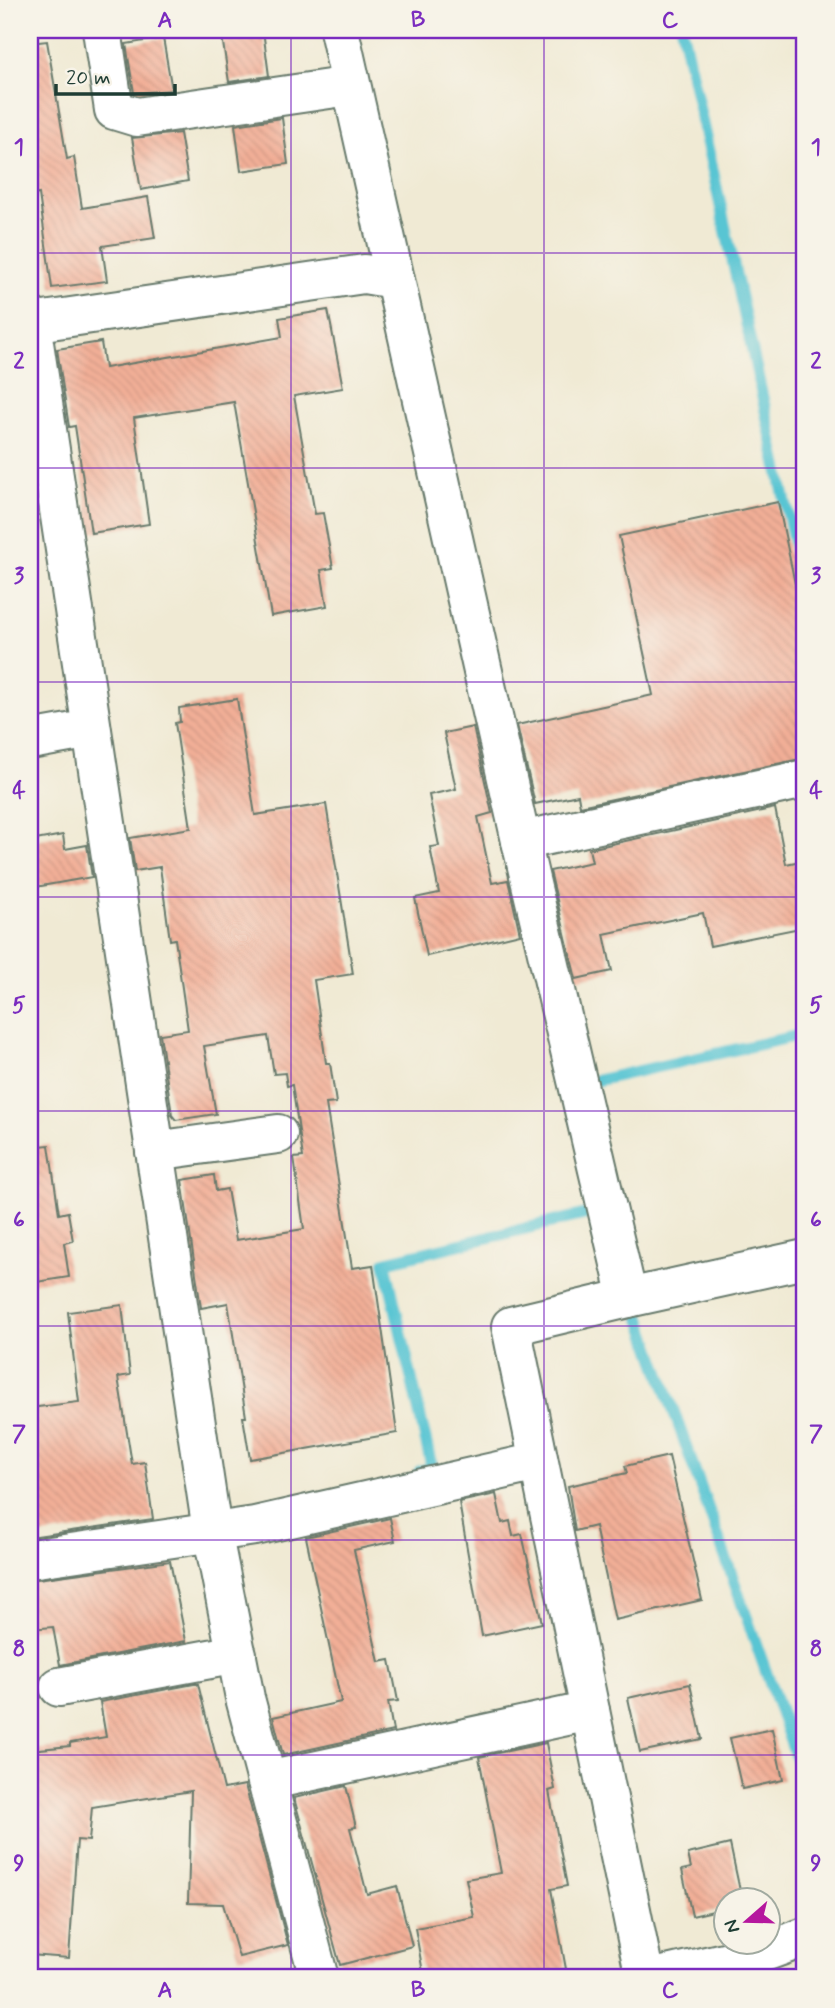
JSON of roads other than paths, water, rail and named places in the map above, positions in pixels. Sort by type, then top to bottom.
[{"type":"street","points":[[102,30],[114,110],[137,117],[350,86]]},
{"type":"street","points":[[339,30],[521,841],[628,1298]]},
{"type":"street","points":[[319,1978],[267,1782],[212,1531],[30,321],[365,274],[394,279]]},
{"type":"street","points":[[30,740],[91,729]]},
{"type":"street","points":[[521,841],[805,779]]},
{"type":"street","points":[[155,1151],[278,1134]]},
{"type":"street","points":[[805,1259],[511,1326],[590,1711],[663,1977],[759,1954],[805,1937]]},
{"type":"street","points":[[30,1559],[255,1526],[538,1462]]},
{"type":"street","points":[[59,1687],[237,1654]]},
{"type":"street","points":[[267,1782],[590,1711]]},
{"type":"waterway","points":[[682,30],[805,591]]},
{"type":"waterway","points":[[592,1091],[590,1082],[805,1034]]},
{"type":"waterway","points":[[420,1471],[432,1468],[385,1262],[595,1212]]},
{"type":"waterway","points":[[639,1313],[805,1782]]}]
